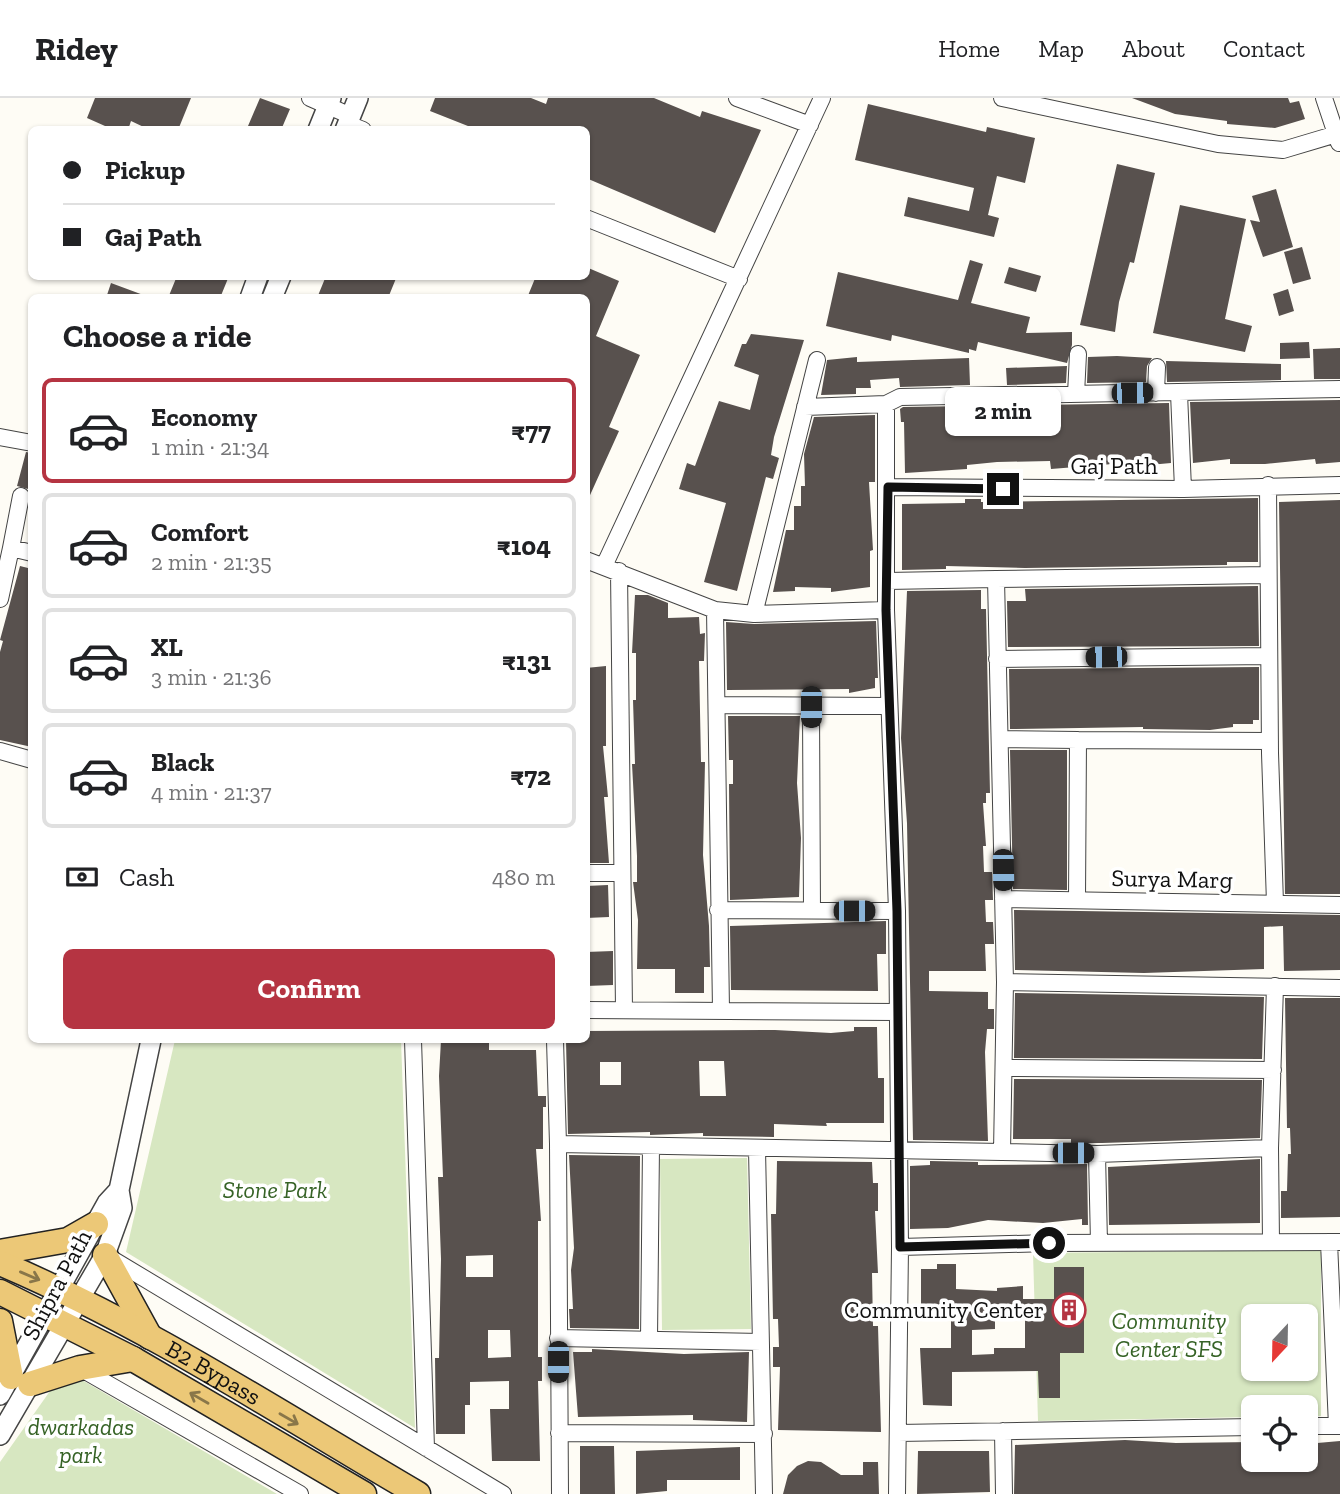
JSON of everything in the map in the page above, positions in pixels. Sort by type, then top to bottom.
[{"type":"main road","points":[[0,1252],[68,1240],[96,1224]]},
{"type":"main road","points":[[105,1255],[151,1338]]},
{"type":"main road","name":"B2 Bypass","points":[[0,1263],[71,1294],[151,1338],[418,1494]]},
{"type":"main road","name":"B2 Bypass","points":[[0,1292],[133,1359],[364,1494]]},
{"type":"main road","points":[[0,1321],[14,1386],[80,1368],[133,1359]]},
{"type":"street","points":[[737,98],[810,125]]},
{"type":"street","points":[[624,1010],[611,569],[822,98]]},
{"type":"street","points":[[1002,98],[1217,144],[1283,150],[1339,138],[1324,98]]},
{"type":"street","points":[[319,126],[323,100],[353,119]]},
{"type":"street","points":[[590,221],[739,279]]},
{"type":"street","points":[[1076,394],[1078,354]]},
{"type":"street","points":[[754,614],[817,360]]},
{"type":"street","points":[[1156,393],[1157,367]]},
{"type":"street","points":[[805,407],[886,404],[900,397],[1340,389]]},
{"type":"street","points":[[1178,393],[1183,489]]},
{"type":"street","points":[[886,404],[888,706],[897,911],[896,1152],[900,1247],[897,1494]]},
{"type":"street","points":[[0,437],[28,442]]},
{"type":"street","points":[[1268,485],[1267,575],[1275,903]]},
{"type":"street","name":"Gaj Path","points":[[888,487],[1183,489],[1340,485]]},
{"type":"street","points":[[0,599],[6,555],[22,496]]},
{"type":"street","points":[[6,555],[28,553]]},
{"type":"street","points":[[590,561],[715,610],[754,614],[886,610]]},
{"type":"street","points":[[887,581],[1267,575]]},
{"type":"street","points":[[996,579],[1005,982],[1002,1152]]},
{"type":"street","points":[[715,610],[721,1010]]},
{"type":"street","points":[[997,659],[1269,656]]},
{"type":"street","points":[[717,705],[888,706]]},
{"type":"street","points":[[811,707],[812,911]]},
{"type":"street","points":[[1001,738],[1270,741]]},
{"type":"street","points":[[1077,901],[1078,740]]},
{"type":"street","points":[[0,751],[28,759]]},
{"type":"street","points":[[590,873],[621,873]]},
{"type":"street","name":"Surya Marg","points":[[1003,899],[1340,905]]},
{"type":"street","points":[[718,910],[897,911]]},
{"type":"street","points":[[1005,982],[1340,988]]},
{"type":"street","points":[[1271,1242],[1270,1149],[1275,986]]},
{"type":"street","points":[[590,1010],[897,1012]]},
{"type":"street","name":"Shipra Path","points":[[71,1294],[105,1255],[122,1208],[119,1189],[150,1043]]},
{"type":"street","points":[[413,1043],[426,1448]]},
{"type":"street","points":[[555,1043],[560,1494]]},
{"type":"street","points":[[1004,1068],[1273,1070]]},
{"type":"street","points":[[558,1144],[1097,1154],[1270,1149]]},
{"type":"street","points":[[649,1340],[651,1146]]},
{"type":"street","points":[[757,1149],[764,1494]]},
{"type":"street","points":[[1097,1154],[1099,1242]]},
{"type":"street","name":"Shipra Path","points":[[0,1435],[14,1386],[71,1294],[96,1224],[119,1189]]},
{"type":"street","points":[[900,1247],[1099,1242],[1334,1242],[1339,1426],[1318,1426]]},
{"type":"street","points":[[105,1255],[503,1494]]},
{"type":"street","points":[[137,1314],[145,1298],[152,1294],[173,1295]]},
{"type":"street","points":[[558,1338],[761,1342]]},
{"type":"street","points":[[80,1368],[300,1494]]},
{"type":"street","points":[[898,1433],[1241,1427]]},
{"type":"street","points":[[1003,1431],[1004,1494]]},
{"type":"street","points":[[559,1433],[764,1434]]},
{"type":"green space","name":"Stone Park","points":[[174,1043],[401,1043],[415,1428],[126,1252]]},
{"type":"green space","points":[[747,1158],[751,1329],[662,1330],[660,1159]]},
{"type":"green space","name":"Community Center SFS","points":[[1321,1250],[1321,1416],[1318,1416],[1318,1395],[1241,1395],[1241,1417],[1038,1421],[1033,1253]]},
{"type":"green space","name":"dwarkadas park","points":[[82,1380],[277,1494],[0,1494],[0,1462],[50,1391]]},
{"type":"building","points":[[95,98],[191,98],[180,126],[142,126],[131,121],[129,126],[105,126],[87,118]]},
{"type":"building","points":[[260,98],[290,109],[283,126],[248,126]]},
{"type":"building","points":[[435,98],[531,98],[546,104],[548,98],[654,98],[700,117],[702,111],[761,130],[715,233],[590,180],[590,126],[468,126],[430,111]]},
{"type":"building","points":[[1132,98],[1288,98],[1290,103],[1299,101],[1305,119],[1275,128],[1227,124],[1227,121],[1175,114]]},
{"type":"building","points":[[868,104],[986,132],[987,127],[1035,138],[1025,183],[997,176],[988,215],[999,218],[994,237],[904,216],[908,197],[969,211],[974,188],[855,160]]},
{"type":"building","points":[[1117,164],[1155,173],[1134,263],[1130,262],[1119,302],[1115,332],[1080,325]]},
{"type":"building","points":[[1276,189],[1293,247],[1263,257],[1250,220],[1260,222],[1252,196]]},
{"type":"building","points":[[1180,205],[1246,219],[1225,319],[1252,326],[1245,352],[1153,333]]},
{"type":"building","points":[[1302,247],[1311,279],[1293,284],[1284,252]]},
{"type":"building","points":[[970,260],[983,264],[971,303],[1030,317],[1026,333],[1072,332],[1067,363],[978,342],[976,351],[969,349],[969,353],[892,335],[891,341],[826,326],[838,272],[958,300]]},
{"type":"building","points":[[1009,267],[1041,276],[1036,292],[1004,283]]},
{"type":"building","points":[[590,269],[619,281],[596,336],[640,355],[609,427],[619,431],[590,495],[590,294],[529,294],[534,280],[590,280]]},
{"type":"building","points":[[175,280],[227,280],[222,294],[170,294]]},
{"type":"building","points":[[324,280],[395,280],[390,294],[319,294]]},
{"type":"building","points":[[111,283],[141,294],[107,294]]},
{"type":"building","points":[[1288,289],[1294,311],[1279,316],[1273,294]]},
{"type":"building","points":[[751,334],[804,340],[774,437],[771,455],[779,458],[773,479],[766,477],[737,591],[704,582],[726,503],[679,489],[687,463],[695,466],[719,401],[750,410],[759,375],[734,366],[742,344],[746,344]]},
{"type":"building","points":[[1309,342],[1310,358],[1280,359],[1280,343]]},
{"type":"building","points":[[1340,348],[1340,379],[1314,379],[1313,349]]},
{"type":"building","points":[[857,357],[857,362],[969,358],[970,385],[900,387],[899,378],[870,380],[871,388],[856,388],[856,394],[821,395],[827,360]]},
{"type":"building","points":[[1088,357],[1152,358],[1147,366],[1146,382],[1087,383]]},
{"type":"building","points":[[1166,361],[1281,364],[1281,380],[1167,382]]},
{"type":"building","points":[[1067,366],[1066,383],[1007,385],[1006,368]]},
{"type":"building","points":[[1340,400],[1340,462],[1316,464],[1315,459],[1230,464],[1230,459],[1193,463],[1190,402]]},
{"type":"building","points":[[1169,403],[1171,463],[1138,466],[1125,463],[1051,469],[1050,461],[997,462],[967,465],[967,469],[905,473],[904,422],[901,422],[900,409],[903,407]]},
{"type":"building","points":[[875,415],[875,482],[869,482],[873,550],[870,551],[870,587],[831,592],[831,588],[795,587],[795,591],[773,592],[786,530],[794,530],[794,506],[801,506],[801,486],[805,486],[804,454],[814,417]]},
{"type":"building","points":[[26,452],[28,452],[28,489],[17,486]]},
{"type":"building","points":[[1258,498],[1258,562],[1227,562],[1227,565],[1025,568],[946,566],[946,569],[902,570],[902,504],[965,503],[965,499],[981,499],[981,502]]},
{"type":"building","points":[[1340,500],[1340,894],[1285,894],[1279,502]]},
{"type":"building","points":[[20,566],[28,568],[28,746],[0,740],[0,652],[3,641],[0,640]]},
{"type":"building","points":[[1258,586],[1259,646],[1008,647],[1007,601],[1026,601],[1025,589]]},
{"type":"building","points":[[981,590],[981,609],[986,609],[990,793],[986,793],[986,803],[983,803],[986,846],[983,846],[984,872],[992,872],[993,900],[985,900],[986,922],[993,922],[994,944],[985,944],[986,971],[929,971],[929,991],[988,992],[988,1009],[994,1009],[994,1029],[987,1029],[985,1052],[988,1141],[913,1140],[907,823],[901,738],[907,591]]},
{"type":"building","points":[[635,595],[648,595],[668,603],[668,618],[699,617],[700,634],[705,633],[704,661],[699,661],[701,762],[705,762],[703,855],[710,967],[704,967],[704,993],[675,993],[675,969],[637,969],[638,920],[633,882],[637,882],[637,856],[632,764],[635,764],[633,700],[636,700],[636,653],[632,653]]},
{"type":"building","points":[[876,621],[878,678],[875,678],[875,688],[849,693],[849,689],[727,690],[726,622],[754,624]]},
{"type":"building","points":[[606,666],[606,746],[603,746],[608,797],[604,797],[609,863],[590,863],[590,668]]},
{"type":"building","points":[[1259,667],[1259,720],[1253,720],[1253,724],[1233,724],[1233,727],[1210,730],[1143,727],[1010,729],[1009,669]]},
{"type":"building","points":[[728,716],[800,716],[797,783],[801,838],[799,897],[730,900],[729,784],[733,784],[733,760],[729,760]]},
{"type":"building","points":[[1010,750],[1067,750],[1067,890],[1013,889]]},
{"type":"building","points":[[608,885],[609,917],[590,918],[590,886]]},
{"type":"building","points":[[1014,910],[1340,915],[1340,970],[1284,971],[1283,926],[1264,927],[1264,969],[1144,973],[1015,970]]},
{"type":"building","points":[[886,921],[886,954],[877,954],[878,991],[731,990],[730,926]]},
{"type":"building","points":[[613,951],[613,985],[590,986],[590,952]]},
{"type":"building","points":[[1015,993],[1264,997],[1262,1059],[1014,1058]]},
{"type":"building","points":[[1285,998],[1340,998],[1340,1217],[1281,1218],[1281,1191],[1287,1191],[1288,1154],[1291,1154],[1290,1128],[1287,1128]]},
{"type":"building","points":[[854,1027],[877,1027],[878,1078],[884,1078],[884,1123],[826,1123],[827,1126],[774,1124],[774,1137],[703,1136],[703,1133],[650,1135],[650,1132],[568,1134],[566,1043],[590,1043],[590,1031],[775,1030],[831,1033],[854,1031]],"holes":[[[699,1061],[724,1061],[726,1096],[700,1096]],[[600,1062],[621,1062],[621,1085],[600,1085]]]},
{"type":"building","points":[[441,1043],[489,1043],[489,1050],[536,1050],[538,1096],[546,1096],[546,1107],[543,1107],[543,1149],[536,1149],[541,1221],[538,1221],[538,1357],[542,1357],[542,1381],[538,1381],[540,1461],[492,1461],[490,1409],[509,1409],[509,1381],[470,1382],[470,1405],[465,1405],[465,1434],[436,1434],[435,1358],[439,1358],[441,1259],[438,1177],[443,1177],[439,1076]],"holes":[[[493,1255],[493,1277],[466,1277],[466,1256]],[[488,1330],[510,1330],[511,1357],[488,1358]]]},
{"type":"building","points":[[1014,1079],[1262,1080],[1260,1138],[1102,1143],[1071,1143],[1071,1139],[1013,1139]]},
{"type":"building","points":[[569,1155],[640,1156],[639,1329],[570,1328],[574,1248]]},
{"type":"building","points":[[1260,1159],[1260,1223],[1109,1225],[1108,1167]]},
{"type":"building","points":[[777,1161],[872,1162],[873,1183],[878,1183],[878,1211],[875,1211],[878,1273],[872,1273],[873,1326],[878,1326],[881,1432],[778,1430],[780,1367],[773,1367],[773,1347],[779,1347],[778,1319],[773,1319],[771,1214],[776,1214]]},
{"type":"building","points":[[930,1161],[978,1162],[978,1165],[1087,1164],[1088,1225],[1082,1225],[1082,1219],[1043,1223],[988,1220],[948,1228],[910,1229],[910,1166],[930,1165]]},
{"type":"building","points":[[937,1264],[956,1264],[956,1289],[997,1291],[997,1288],[1023,1286],[1023,1299],[1054,1299],[1054,1267],[1084,1267],[1084,1353],[1060,1353],[1060,1398],[1039,1398],[1038,1371],[952,1372],[952,1406],[923,1405],[920,1348],[951,1348],[951,1318],[921,1314],[921,1269],[937,1269]],"holes":[[[995,1314],[1025,1314],[1025,1348],[994,1348],[994,1354],[972,1355],[972,1330],[995,1329]]]},
{"type":"building","points":[[592,1349],[684,1354],[749,1352],[747,1422],[693,1420],[693,1415],[578,1417],[573,1352],[592,1352]]},
{"type":"building","points":[[1125,1440],[1241,1442],[1241,1472],[1318,1472],[1318,1443],[1340,1441],[1340,1494],[1014,1494],[1015,1445]]},
{"type":"building","points":[[580,1446],[614,1446],[615,1494],[580,1494]]},
{"type":"building","points":[[740,1447],[740,1480],[667,1480],[667,1491],[636,1494],[636,1451]]},
{"type":"building","points":[[918,1451],[989,1451],[990,1492],[917,1494]]},
{"type":"building","points":[[808,1461],[821,1462],[841,1475],[863,1475],[863,1462],[878,1462],[879,1494],[783,1494],[788,1475],[797,1466]]},
{"type":"place","name":"Community Center","points":[[1069,1310]]},
{"type":"route","points":[[1003,489],[888,487],[886,610],[897,911],[896,1152],[900,1247],[1049,1243]]}]
